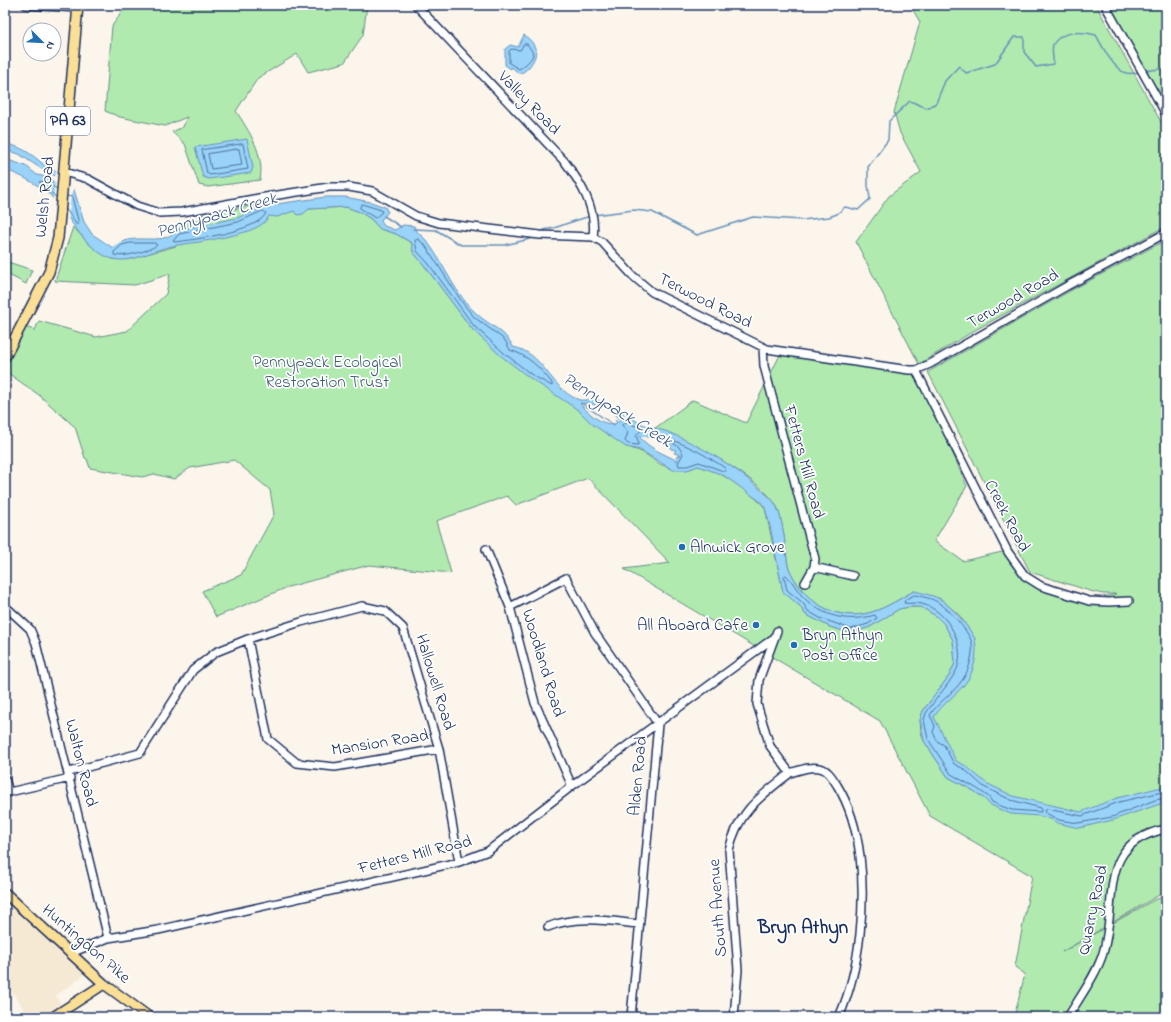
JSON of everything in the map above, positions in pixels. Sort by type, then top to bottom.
[{"type":"main road","name":"Welsh Road","points":[[5,357],[49,272],[58,238],[78,6]]},
{"type":"main road","name":"Huntingdon Pike","points":[[5,893],[104,984],[149,1017]]},
{"type":"main road","points":[[53,1017],[104,984]]},
{"type":"street","points":[[26,5],[78,6]]},
{"type":"street","name":"Valley Road","points":[[416,5],[565,162],[582,188],[590,209],[593,220],[593,237]]},
{"type":"street","points":[[1105,5],[1166,114]]},
{"type":"street","points":[[64,174],[88,179],[128,202],[159,213],[178,212],[329,187],[349,187],[372,191],[409,212],[431,221],[540,235],[593,237]]},
{"type":"street","name":"Terwood Road","points":[[593,237],[602,242],[633,276],[652,292],[763,347],[899,370],[916,370],[930,364],[1067,286],[1166,233]]},
{"type":"street","name":"Fetters Mill Road","points":[[763,347],[762,359],[815,559],[814,567]]},
{"type":"street","name":"Creek Road","points":[[916,370],[1008,552],[1025,576],[1036,584],[1080,599],[1099,602],[1129,601]]},
{"type":"street","name":"Woodland Road","points":[[486,549],[510,606],[535,703],[572,786]]},
{"type":"street","points":[[805,583],[814,567],[853,576]]},
{"type":"street","name":"Alden Road","points":[[510,606],[566,578],[595,633],[658,724],[631,1017]]},
{"type":"street","name":"Walton Road","points":[[5,606],[30,629],[36,643],[108,938]]},
{"type":"street","name":"Hallowell Road","points":[[7,793],[140,753],[193,670],[216,652],[248,639],[301,622],[362,606],[385,611],[403,628],[439,749],[459,862]]},
{"type":"street","name":"Fetters Mill Road","points":[[71,953],[108,938],[158,930],[459,862],[488,851],[572,786],[658,724],[776,634],[759,680],[757,704],[770,746],[790,773]]},
{"type":"street","name":"Mansion Road","points":[[248,639],[268,739],[297,763],[335,767],[439,749]]},
{"type":"street","points":[[790,773],[803,769],[817,768],[829,773],[842,794],[855,830],[860,862],[860,934],[854,969],[839,1017]]},
{"type":"street","name":"South Avenue","points":[[734,1017],[738,970],[729,850],[733,833],[742,816],[754,801],[790,773]]},
{"type":"street","points":[[5,779],[7,793]]},
{"type":"street","name":"Quarry Road","points":[[1068,1017],[1103,954],[1110,919],[1111,883],[1118,862],[1123,853],[1138,838],[1166,829]]},
{"type":"street","points":[[548,927],[560,922],[571,920],[598,920],[639,924]]},
{"type":"shaded area","points":[[12,908],[85,974],[56,996],[63,1008],[49,1017],[29,1017],[5,981],[5,916]]},
{"type":"green space","points":[[127,5],[367,5],[363,35],[344,63],[308,72],[297,54],[258,78],[236,111],[251,135],[258,152],[261,171],[260,180],[208,187],[199,185],[185,144],[172,132],[183,127],[187,117],[165,126],[120,117],[105,111],[112,26]]},
{"type":"green space","points":[[910,5],[1096,5],[1166,131],[1166,226],[977,329],[919,364],[856,242],[889,196],[921,172],[900,133],[894,112],[920,22]]},
{"type":"green space","points":[[1110,5],[1166,5],[1166,106]]},
{"type":"green space","name":"Pennypack Ecological Restoration Trust","points":[[261,204],[309,209],[346,207],[360,212],[371,219],[380,229],[396,234],[412,243],[413,252],[472,329],[496,351],[633,449],[642,452],[658,463],[683,470],[696,466],[705,467],[724,476],[744,489],[765,508],[783,591],[800,606],[805,614],[830,627],[851,633],[870,627],[899,609],[909,607],[921,607],[936,616],[944,624],[953,640],[955,663],[949,676],[923,711],[920,720],[921,732],[924,741],[948,777],[974,791],[999,809],[956,766],[947,753],[935,725],[934,711],[956,693],[966,681],[975,639],[960,616],[941,599],[914,591],[883,608],[858,615],[833,612],[821,606],[802,590],[788,566],[780,516],[778,509],[771,498],[742,473],[723,461],[667,433],[654,429],[693,400],[746,423],[782,351],[916,370],[967,486],[934,541],[963,561],[1002,552],[1033,584],[1088,601],[1116,594],[1103,594],[1090,591],[1030,572],[928,372],[1068,292],[1166,240],[1166,800],[1160,803],[1166,802],[1166,891],[1062,952],[1154,900],[1166,896],[1166,1017],[1014,1017],[1025,974],[1015,967],[1032,876],[930,816],[880,721],[624,569],[670,563],[588,478],[516,505],[507,496],[436,521],[451,573],[369,565],[288,587],[216,617],[202,591],[241,575],[274,514],[270,490],[234,460],[190,468],[174,479],[154,474],[142,477],[90,468],[87,459],[85,458],[75,427],[39,395],[5,371],[5,367],[24,327],[35,330],[39,321],[96,337],[127,331],[166,294],[170,274],[135,285],[55,281],[73,227],[90,245],[113,259],[132,258],[176,246],[181,224],[202,219],[201,215]]},
{"type":"green space","points":[[5,261],[32,270],[26,284],[5,273]]},
{"type":"water","points":[[524,35],[534,46],[536,54],[529,67],[524,72],[518,73],[512,67],[511,69],[505,65],[505,49],[510,45],[518,47]]},
{"type":"water","points":[[247,139],[253,167],[251,173],[209,179],[203,177],[195,147]]},
{"type":"water","points":[[5,144],[18,147],[34,156],[49,169],[53,168],[74,190],[84,222],[92,234],[113,248],[129,240],[163,238],[177,230],[237,218],[269,205],[326,197],[345,197],[371,202],[385,207],[388,212],[381,220],[384,226],[395,230],[403,225],[414,226],[429,244],[457,290],[470,307],[502,333],[510,341],[513,347],[523,350],[532,356],[568,394],[579,400],[595,400],[603,402],[642,424],[668,432],[692,443],[728,464],[767,495],[774,502],[780,516],[784,533],[788,566],[802,590],[811,599],[833,612],[858,615],[883,608],[914,591],[940,599],[949,606],[974,636],[976,645],[975,662],[967,681],[934,717],[956,761],[966,766],[986,783],[1013,796],[1081,812],[1117,798],[1166,786],[1166,802],[1113,820],[1079,828],[1057,823],[1051,819],[1039,816],[1011,814],[989,804],[974,791],[948,777],[924,741],[920,720],[923,711],[949,676],[955,663],[953,640],[944,624],[936,616],[921,607],[899,609],[870,627],[851,633],[830,627],[805,614],[800,606],[783,592],[770,526],[765,508],[761,502],[723,475],[698,466],[687,470],[673,470],[640,450],[626,447],[592,424],[578,410],[530,378],[501,356],[472,329],[413,252],[412,243],[396,234],[380,229],[371,219],[360,212],[346,207],[309,209],[303,214],[297,215],[294,211],[277,217],[269,216],[259,226],[252,230],[211,240],[170,247],[136,258],[120,260],[109,258],[89,244],[50,195],[29,180],[5,170],[5,159],[26,166],[37,175],[47,177],[68,193],[69,189],[54,175],[49,174],[19,154],[5,150]],"holes":[[[587,403],[606,407],[621,421],[615,420],[617,423],[612,424],[602,422],[580,404]],[[639,436],[669,439],[671,449],[676,450],[674,453],[681,455],[676,457],[678,461],[652,447]]]},
{"type":"pier","points":[[56,170],[74,188],[71,194],[68,222],[53,202],[55,181],[66,189],[55,179]]},
{"type":"waterway","points":[[594,215],[634,210],[652,212],[697,235],[753,217],[802,220],[829,217],[837,214],[845,207],[858,210],[870,199],[868,167],[888,140],[889,121],[910,101],[927,108],[936,103],[945,81],[959,66],[966,73],[995,64],[1014,37],[1024,37],[1024,52],[1036,67],[1053,64],[1053,45],[1056,40],[1066,34],[1079,32],[1096,35],[1109,57],[1117,67],[1126,73],[1140,72]]},
{"type":"waterway","points":[[1145,71],[1166,68]]},
{"type":"waterway","name":"Pennypack Creek","points":[[384,216],[401,227]]},
{"type":"waterway","points":[[540,233],[542,231],[591,216]]},
{"type":"waterway","points":[[413,229],[436,230],[461,245],[505,245],[534,238]]},
{"type":"waterway","name":"Pennypack Creek","points":[[581,403],[614,425]]},
{"type":"place","name":"Alnwick Grove","points":[[682,547]]},
{"type":"place","name":"All Aboard Cafe","points":[[756,625]]},
{"type":"place","name":"Bryn Athyn Post Office","points":[[794,645]]},
{"type":"district","name":"Bryn Athyn","points":[[803,928]]}]
